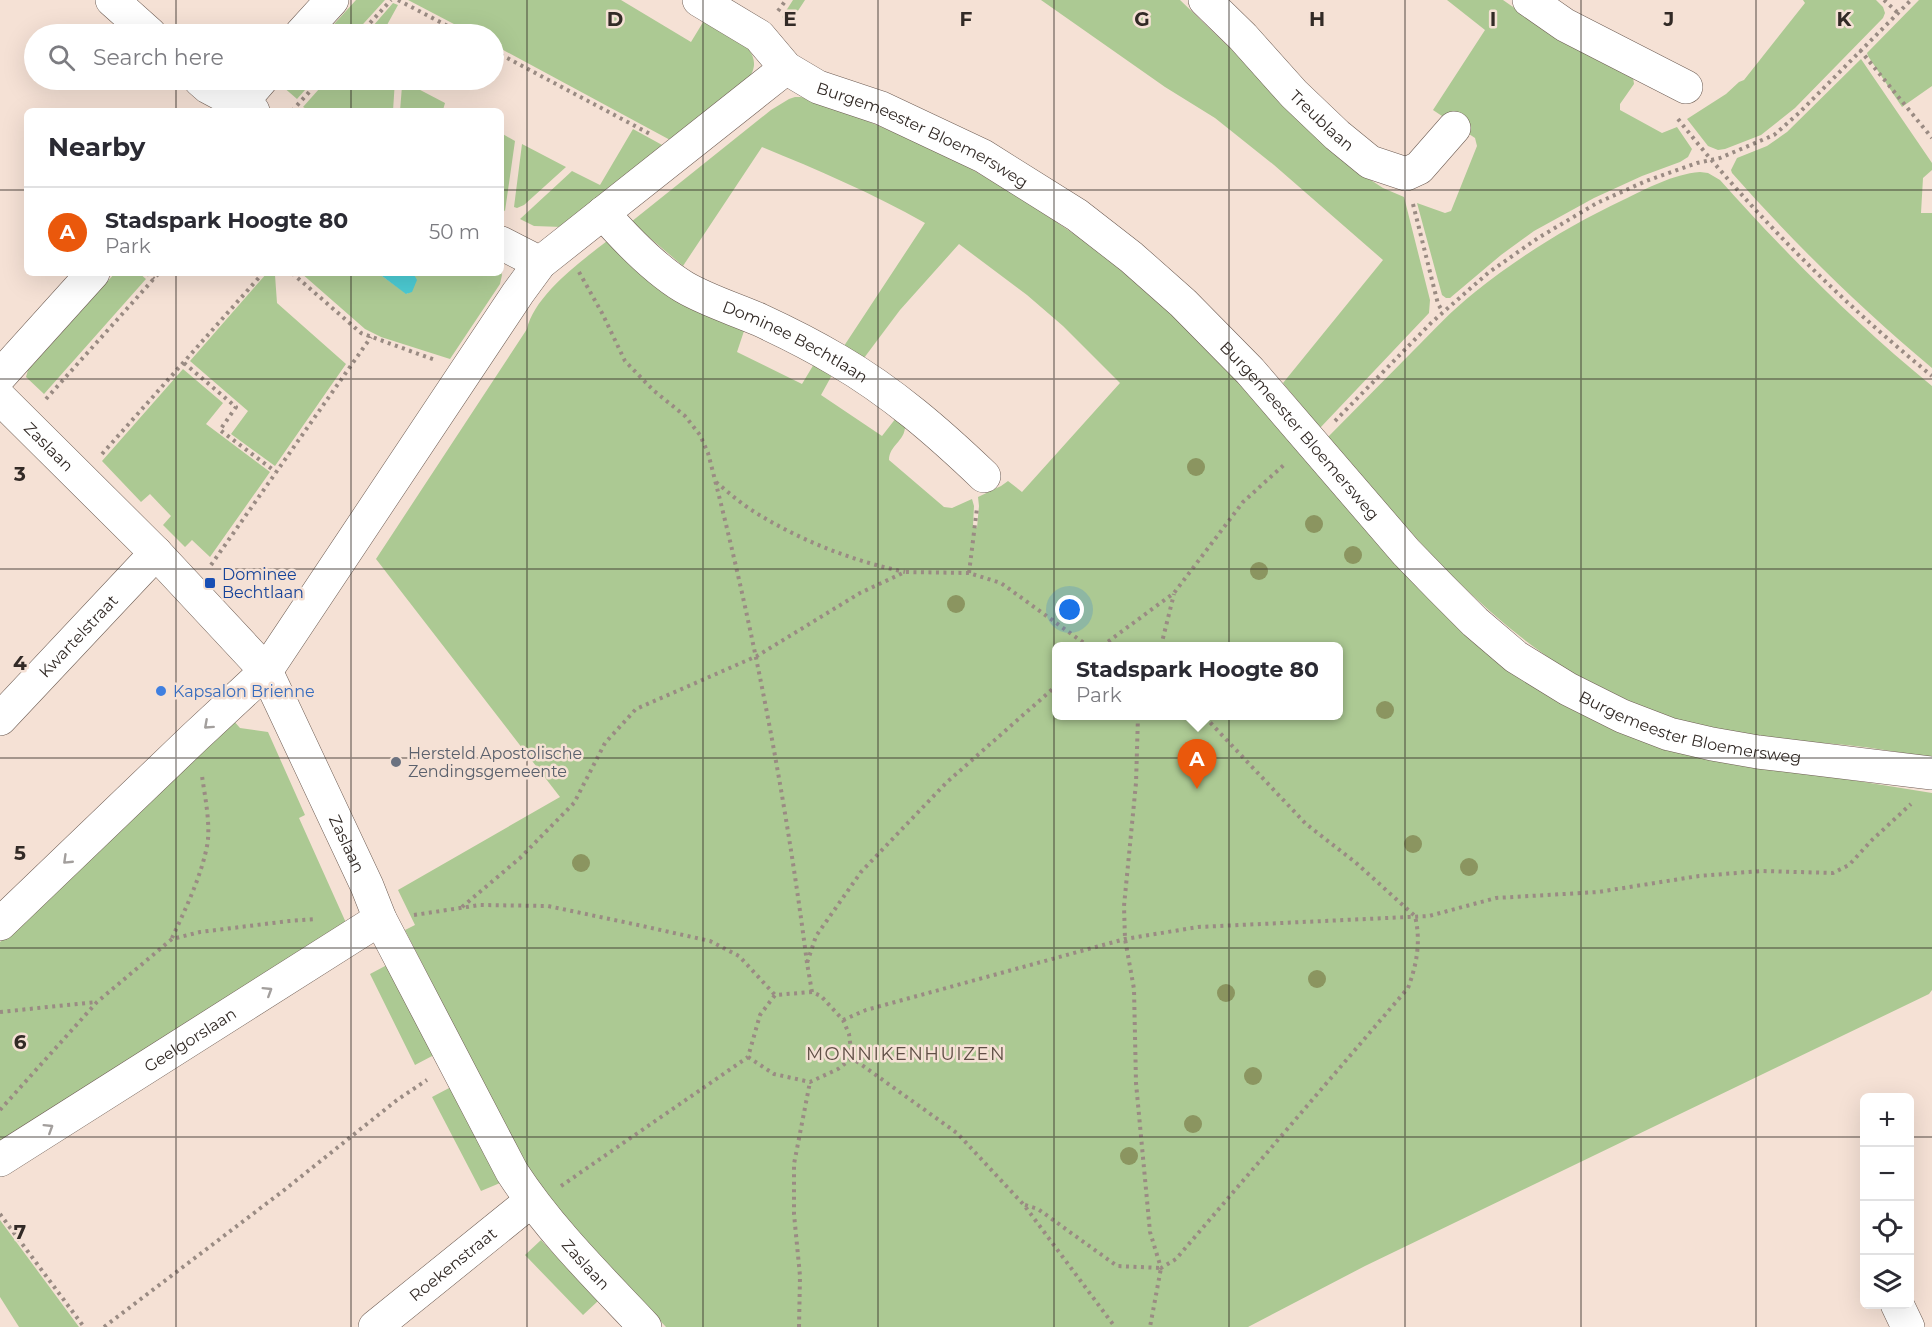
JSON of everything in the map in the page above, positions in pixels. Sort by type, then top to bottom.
[{"type":"street","points":[[112,0],[139,24]]},
{"type":"street","points":[[310,24],[332,0]]},
{"type":"street","name":"Burgemeester Bloemersweg","points":[[699,0],[759,36],[786,68],[818,87],[881,108],[983,156],[1077,215],[1131,257],[1183,303],[1250,371],[1406,552],[1475,622],[1516,657],[1568,689],[1622,716],[1669,734],[1758,752],[1932,773]]},
{"type":"street","name":"Treublaan","points":[[1204,0],[1243,37],[1294,94],[1337,135],[1370,162],[1406,174]]},
{"type":"street","points":[[1529,0],[1565,25],[1686,87]]},
{"type":"street","points":[[0,924],[266,671],[466,371],[550,255],[786,68]]},
{"type":"street","points":[[213,90],[240,108]]},
{"type":"street","points":[[243,108],[254,90]]},
{"type":"street","points":[[1406,174],[1419,168],[1454,128]]},
{"type":"street","name":"Dominee Bechtlaan","points":[[603,213],[621,233],[683,287],[760,320],[854,370],[907,406],[984,476]]},
{"type":"street","points":[[504,244],[550,255]]},
{"type":"street","points":[[0,376],[90,276]]},
{"type":"street","name":"Zaslaan","points":[[0,398],[156,552],[266,671],[367,886],[373,924],[455,1062],[512,1172],[531,1201],[573,1250],[645,1327]]},
{"type":"street","name":"Kwartelstraat","points":[[0,719],[156,552]]},
{"type":"street","name":"Geelgorslaan","points":[[0,1160],[373,924]]},
{"type":"street","name":"Roekenstraat","points":[[375,1327],[531,1201]]},
{"type":"street","points":[[1899,1309],[1908,1327]]},
{"type":"path","points":[[369,24],[391,0]]},
{"type":"path","points":[[398,0],[444,24]]},
{"type":"path","points":[[777,14],[786,0]]},
{"type":"path","points":[[1884,0],[1898,13]]},
{"type":"path","points":[[1107,642],[1174,593],[1243,502],[1284,464],[1312,444],[1443,312],[1505,261],[1538,238],[1589,208],[1646,181],[1728,155],[1774,135],[1799,113],[1911,0]]},
{"type":"path","points":[[1860,50],[1932,138]]},
{"type":"path","points":[[504,56],[652,135]]},
{"type":"path","points":[[1686,87],[1678,118],[1710,160],[1778,235],[1852,308],[1932,376]]},
{"type":"path","points":[[295,108],[311,90]]},
{"type":"path","points":[[1406,174],[1438,304],[1443,312]]},
{"type":"path","points":[[550,255],[580,275],[602,313],[625,361],[653,390],[685,416],[700,435],[708,453],[757,656],[784,798],[812,992]]},
{"type":"path","points":[[150,276],[153,279]]},
{"type":"path","points":[[25,423],[156,276]]},
{"type":"path","points":[[81,478],[260,276]]},
{"type":"path","points":[[295,276],[361,333],[466,371]]},
{"type":"path","points":[[192,591],[371,337]]},
{"type":"path","points":[[184,363],[236,408],[220,430],[276,472]]},
{"type":"path","points":[[969,573],[977,506],[975,499],[984,476]]},
{"type":"path","points":[[716,482],[752,511],[800,537],[871,565],[905,572],[969,573],[1002,583],[1083,642]]},
{"type":"path","points":[[462,907],[520,858],[574,803],[605,743],[636,709],[757,656],[860,593],[905,572]]},
{"type":"path","points":[[1162,642],[1174,593]]},
{"type":"path","points":[[807,963],[816,936],[861,872],[946,783],[1052,690]]},
{"type":"path","points":[[1138,720],[1136,783],[1124,906],[1125,939],[1134,989],[1136,1083],[1150,1232],[1161,1268],[1150,1327]]},
{"type":"path","points":[[1024,1205],[1038,1209],[1117,1266],[1161,1268],[1176,1259],[1408,988],[1415,970],[1418,928],[1415,916],[1355,862],[1306,824],[1208,720]]},
{"type":"path","points":[[172,939],[191,895],[208,845],[207,804],[195,737]]},
{"type":"path","points":[[843,1020],[866,1010],[1125,939],[1198,927],[1429,916],[1496,898],[1598,892],[1699,876],[1761,871],[1833,873],[1849,865],[1912,803]]},
{"type":"path","points":[[0,1110],[97,1002],[172,939],[200,932],[289,921],[341,918],[373,924],[392,911],[404,918],[480,905],[548,906],[710,941],[739,956],[775,995]]},
{"type":"path","points":[[531,1201],[567,1182],[748,1056],[760,1015],[775,995],[812,992],[821,996],[843,1020],[849,1034],[852,1058],[957,1133],[1024,1205],[1115,1327]]},
{"type":"path","points":[[0,1012],[97,1002]]},
{"type":"path","points":[[748,1056],[774,1074],[810,1082],[838,1069],[852,1058]]},
{"type":"path","points":[[104,1327],[283,1191],[397,1100],[455,1062]]},
{"type":"path","points":[[799,1327],[800,1276],[794,1214],[794,1164],[810,1082]]},
{"type":"path","points":[[0,1214],[84,1327]]},
{"type":"green space","points":[[356,0],[385,0],[363,24],[334,24]]},
{"type":"green space","points":[[408,0],[621,0],[691,42],[705,19],[744,44],[754,60],[753,70],[747,81],[672,141],[504,50],[504,24],[454,24]]},
{"type":"green space","points":[[793,0],[805,0],[788,26],[782,17]]},
{"type":"green space","points":[[1041,0],[1180,0],[1360,173],[1383,188],[1404,197],[1430,300],[1429,313],[1320,428],[1283,383],[1383,260],[1274,165],[1215,118],[1165,87]]},
{"type":"green space","points":[[1447,0],[1503,0],[1555,36],[1633,77],[1634,84],[1620,104],[1620,110],[1662,133],[1677,127],[1692,149],[1688,157],[1680,162],[1594,198],[1534,231],[1501,255],[1450,298],[1442,295],[1417,203],[1445,213],[1451,211],[1477,146],[1475,138],[1433,110],[1485,30]]},
{"type":"green space","points":[[1803,0],[1876,0],[1885,13],[1883,18],[1795,108],[1761,135],[1725,149],[1718,150],[1708,146],[1687,119],[1744,80],[1805,3]]},
{"type":"green space","points":[[1919,0],[1932,0],[1932,86],[1902,107],[1867,53]]},
{"type":"green space","points":[[393,3],[398,5],[388,24],[375,24]]},
{"type":"green space","points":[[1861,59],[1932,163],[1932,170],[1923,178],[1921,213],[1932,213],[1932,368],[1828,274],[1755,199],[1731,170],[1737,158],[1767,146],[1787,132]]},
{"type":"green space","points":[[287,90],[305,90],[297,99]]},
{"type":"green space","points":[[318,90],[394,90],[393,108],[303,107]]},
{"type":"green space","points":[[402,90],[420,90],[445,103],[444,108],[400,108]]},
{"type":"green space","points":[[801,97],[853,115],[968,167],[1077,236],[1132,278],[1201,340],[1506,667],[1839,778],[1932,793],[1932,990],[1929,994],[1365,1266],[1248,1327],[666,1327],[550,1203],[527,1169],[405,930],[415,925],[398,890],[560,797],[376,559],[527,329],[539,304],[560,280],[607,241],[744,331],[737,352],[802,384],[814,364],[832,375],[821,395],[882,436],[896,418],[905,425],[905,430],[892,450],[889,460],[944,507],[952,508],[972,499],[973,526],[977,528],[978,497],[1008,481],[1022,492],[1120,383],[1063,326],[1027,295],[959,244],[900,310],[864,358],[844,346],[925,223],[845,182],[762,147],[683,266],[631,222],[771,110],[789,99]]},
{"type":"green space","points":[[633,129],[664,146],[562,227],[534,226],[520,219],[572,171],[600,185]]},
{"type":"green space","points":[[504,135],[515,141],[504,210]]},
{"type":"green space","points":[[522,144],[566,167],[524,205],[517,208],[514,207]]},
{"type":"green space","points":[[1700,172],[1708,173],[1720,180],[1822,287],[1932,386],[1932,758],[1857,746],[1760,738],[1707,727],[1676,719],[1622,699],[1572,673],[1526,641],[1482,605],[1403,523],[1328,437],[1450,314],[1510,266],[1546,242],[1603,210],[1660,183]]},
{"type":"green space","points":[[112,276],[142,276],[146,279],[44,394],[26,377],[28,370]]},
{"type":"green space","points":[[264,276],[275,276],[277,303],[346,364],[275,466],[231,434],[248,411],[190,361]]},
{"type":"green space","points":[[304,276],[382,276],[407,294],[416,281],[414,276],[502,276],[500,284],[450,359],[381,337],[365,329]]},
{"type":"green space","points":[[183,369],[223,403],[206,424],[270,472],[210,557],[192,540],[185,547],[163,525],[171,516],[150,494],[141,502],[102,461]]},
{"type":"green space","points":[[233,720],[240,728],[268,732],[305,815],[299,818],[347,925],[0,1145],[0,942]]},
{"type":"green space","points":[[387,965],[434,1055],[415,1065],[370,974]]},
{"type":"green space","points":[[451,1087],[500,1183],[481,1191],[432,1097]]},
{"type":"green space","points":[[0,1220],[79,1327],[19,1327],[0,1297]]},
{"type":"green space","points":[[541,1240],[598,1301],[583,1315],[525,1255]]},
{"type":"water","points":[[382,276],[415,276],[417,280],[412,292],[406,294]]},
{"type":"place","name":"Dominee Bechtlaan","points":[[210,583]]},
{"type":"place","name":"Kapsalon Brienne","points":[[161,691]]},
{"type":"place","name":"Hersteld Apostolische Zendingsgemeente","points":[[396,762]]},
{"type":"place","name":"Stadspark Hoogte 80","points":[[1197,789]]},
{"type":"district","name":"MONNIKENHUIZEN","points":[[906,1054]]}]
